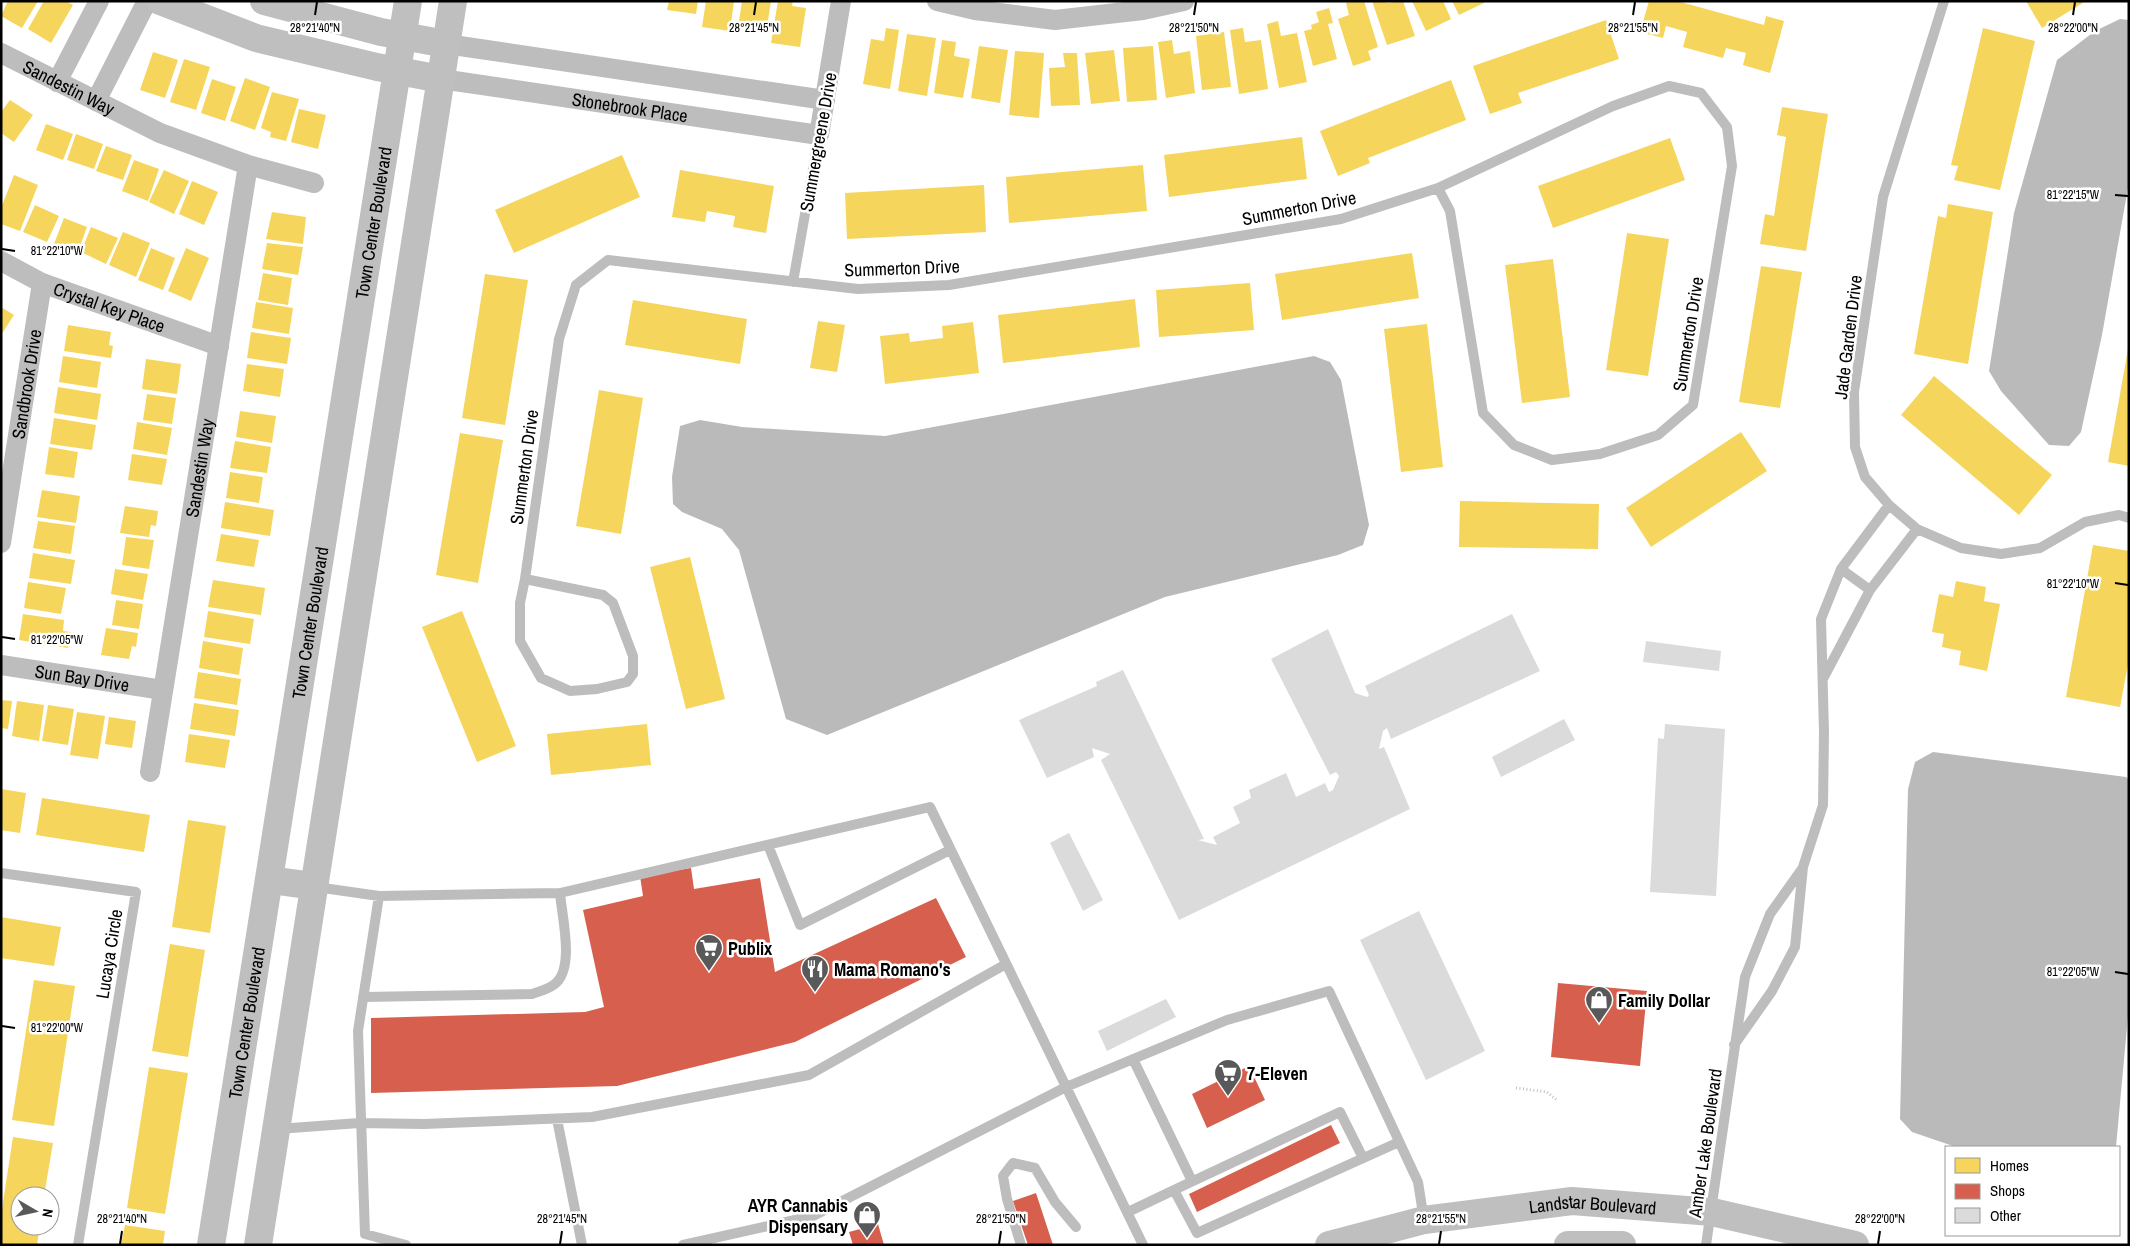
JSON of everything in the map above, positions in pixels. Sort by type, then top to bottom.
[{"type":"main road","points":[[160,1],[256,38],[397,71],[441,79]]},
{"type":"main road","points":[[264,1],[403,36],[446,44]]},
{"type":"main road","name":"Town Center Boulevard","points":[[212,1245],[408,1]]},
{"type":"main road","points":[[258,1245],[453,1]]},
{"type":"main road","points":[[270,880],[314,886]]},
{"type":"main road","name":"Landstar Boulevard","points":[[1329,1245],[1424,1220],[1572,1201],[1712,1212],[1855,1245]]},
{"type":"main road","name":"Landstar Boulevard","points":[[1568,1245],[1622,1245]]},
{"type":"street","points":[[57,82],[99,1]]},
{"type":"street","points":[[96,101],[147,1]]},
{"type":"street","name":"Summergreene Drive","points":[[820,136],[841,1]]},
{"type":"street","points":[[937,1],[975,10],[1055,20],[1143,10],[1184,1]]},
{"type":"street","name":"Stonebrook Place","points":[[446,44],[825,100]]},
{"type":"street","name":"Sandestin Way","points":[[1,53],[160,133],[248,165],[314,183]]},
{"type":"street","name":"Stonebrook Place","points":[[441,79],[820,136]]},
{"type":"street","name":"Sandestin Way","points":[[150,772],[248,165]]},
{"type":"street","name":"Crystal Key Place","points":[[1,261],[42,283],[219,346]]},
{"type":"street","name":"Sandbrook Drive","points":[[1,542],[42,283]]},
{"type":"street","name":"Sun Bay Drive","points":[[1,665],[163,690]]},
{"type":"lane","name":"Jade Garden Drive","points":[[1944,1],[1883,197],[1854,392],[1856,447],[1865,477],[1889,505],[1917,529],[1961,548],[2001,554],[2040,548],[2085,522],[2119,515],[2129,518]]},
{"type":"lane","name":"Summerton Drive","points":[[524,579],[603,595],[613,603],[632,656],[633,674],[627,682],[597,690],[570,691],[541,678],[520,641],[520,603],[559,340],[576,285],[608,260],[858,289],[949,285],[1341,220],[1438,188],[1613,106],[1669,86],[1701,94],[1727,127],[1732,166],[1693,404],[1658,436],[1600,454],[1552,460],[1514,444],[1483,413],[1450,211],[1438,188]]},
{"type":"lane","name":"Summergreene Drive","points":[[793,282],[820,136]]},
{"type":"lane","name":"Amber Lake Boulevard","points":[[1734,1045],[1772,991],[1795,947],[1803,866],[1823,805],[1824,678],[1821,619],[1841,569],[1889,505]]},
{"type":"lane","name":"Amber Lake Boulevard","points":[[1824,678],[1870,590],[1917,529]]},
{"type":"lane","points":[[1841,569],[1870,590]]},
{"type":"lane","points":[[314,886],[379,896],[560,894],[930,807],[1144,1245]]},
{"type":"lane","points":[[768,845],[800,925],[950,850]]},
{"type":"lane","name":"Amber Lake Boulevard","points":[[1706,1245],[1745,977],[1770,914],[1803,866]]},
{"type":"lane","name":"Lucaya Circle","points":[[1,873],[136,892],[78,1245]]},
{"type":"lane","points":[[364,997],[532,994],[546,989],[556,983],[565,971],[566,957],[560,894]]},
{"type":"lane","points":[[379,896],[358,1031],[359,1123],[364,1234],[406,1245]]},
{"type":"lane","points":[[276,1129],[359,1123],[424,1124],[592,1117],[809,1075],[1006,964]]},
{"type":"lane","points":[[683,1245],[814,1216],[1066,1087],[1227,1020],[1329,991],[1418,1182],[1424,1220]]},
{"type":"lane","points":[[1133,1059],[1192,1181]]},
{"type":"lane","points":[[1128,1212],[1340,1112],[1363,1158]]},
{"type":"lane","points":[[557,1119],[582,1245]]},
{"type":"lane","points":[[1174,1190],[1197,1233],[1399,1142]]},
{"type":"lane","points":[[1021,1245],[1007,1199],[1003,1176],[1013,1164],[1035,1168],[1054,1202],[1076,1227]]},
{"type":"path","points":[[1516,1088],[1547,1092],[1558,1101]]},
{"type":"shaded area","points":[[2120,19],[2129,20],[2129,182],[2102,335],[2081,432],[2069,446],[2049,445],[2001,391],[1989,371],[2014,213],[2057,60],[2095,31]]},
{"type":"shaded area","points":[[1314,356],[1330,362],[1341,380],[1369,525],[1363,545],[1338,555],[1165,597],[827,735],[786,719],[739,550],[722,529],[682,512],[673,504],[672,477],[680,426],[700,420],[742,427],[885,436]]},
{"type":"shaded area","points":[[1933,752],[2126,777],[2129,780],[2129,1005],[2116,1146],[1953,1146],[1912,1132],[1900,1119],[1908,789],[1915,762]]},
{"type":"building: Homes","points":[[8,1],[38,1],[22,28],[1,16]]},
{"type":"building: Homes","points":[[44,1],[66,1],[73,5],[51,43],[28,29]]},
{"type":"building: Homes","points":[[669,1],[698,1],[696,14],[667,10]]},
{"type":"building: Homes","points":[[706,1],[734,1],[730,31],[702,27]]},
{"type":"building: Homes","points":[[742,1],[771,1],[766,33],[738,28]]},
{"type":"building: Homes","points":[[778,1],[793,1],[792,6],[806,8],[800,47],[771,43]]},
{"type":"building: Homes","points":[[1364,1],[1378,47],[1368,51],[1371,60],[1353,66],[1338,19],[1349,15],[1346,3]]},
{"type":"building: Homes","points":[[1372,1],[1386,1],[1387,3],[1403,1],[1415,36],[1387,45]]},
{"type":"building: Homes","points":[[1412,1],[1443,1],[1451,19],[1426,31]]},
{"type":"building: Homes","points":[[1452,1],[1484,1],[1484,3],[1459,15]]},
{"type":"building: Homes","points":[[1649,1],[1677,1],[1764,25],[1766,16],[1784,21],[1770,73],[1743,65],[1746,53],[1726,48],[1723,58],[1683,47],[1687,32],[1666,26],[1663,38],[1640,32]]},
{"type":"building: Homes","points":[[2026,1],[2086,1],[2042,28]]},
{"type":"building: Homes","points":[[1329,8],[1333,23],[1328,24],[1337,59],[1313,66],[1304,31],[1312,29],[1311,25],[1319,22],[1316,12]]},
{"type":"building: Homes","points":[[1606,20],[1619,59],[1518,93],[1522,103],[1490,114],[1473,66]]},
{"type":"building: Homes","points":[[1278,21],[1281,36],[1297,33],[1307,82],[1279,88],[1267,24]]},
{"type":"building: Homes","points":[[886,28],[899,30],[890,89],[863,84],[871,39],[884,41]]},
{"type":"building: Homes","points":[[1243,28],[1245,42],[1261,40],[1268,89],[1239,94],[1230,30]]},
{"type":"building: Homes","points":[[1983,28],[2035,41],[2000,190],[1954,180],[1958,166],[1951,165]]},
{"type":"building: Homes","points":[[1224,32],[1231,87],[1202,90],[1196,36]]},
{"type":"building: Homes","points":[[907,34],[936,38],[927,96],[898,91]]},
{"type":"building: Homes","points":[[942,40],[956,42],[954,56],[970,59],[963,98],[934,93]]},
{"type":"building: Homes","points":[[1172,40],[1174,54],[1190,51],[1195,93],[1166,98],[1158,42]]},
{"type":"building: Homes","points":[[979,46],[1008,50],[1000,103],[971,98]]},
{"type":"building: Homes","points":[[1153,46],[1157,100],[1127,102],[1123,48]]},
{"type":"building: Homes","points":[[1114,50],[1120,101],[1091,104],[1085,53]]},
{"type":"building: Homes","points":[[1015,51],[1044,53],[1039,118],[1009,115]]},
{"type":"building: Homes","points":[[153,52],[178,60],[165,98],[140,90]]},
{"type":"building: Homes","points":[[1063,53],[1077,53],[1080,105],[1051,106],[1049,68],[1065,67]]},
{"type":"building: Homes","points":[[184,59],[210,67],[196,110],[170,102]]},
{"type":"building: Homes","points":[[245,78],[270,87],[255,130],[230,121]]},
{"type":"building: Homes","points":[[212,79],[236,87],[225,121],[201,113]]},
{"type":"building: Homes","points":[[1451,80],[1466,120],[1368,158],[1370,163],[1338,176],[1320,131]]},
{"type":"building: Homes","points":[[272,92],[299,99],[286,141],[270,137],[271,132],[261,128]]},
{"type":"building: Homes","points":[[10,100],[33,115],[14,142],[1,133],[1,112]]},
{"type":"building: Homes","points":[[1782,107],[1828,114],[1806,251],[1760,244],[1765,214],[1774,216],[1786,137],[1777,135]]},
{"type":"building: Homes","points":[[299,109],[326,115],[318,149],[291,142]]},
{"type":"building: Homes","points":[[46,124],[73,134],[63,160],[36,150]]},
{"type":"building: Homes","points":[[76,134],[103,144],[94,169],[67,160]]},
{"type":"building: Homes","points":[[1302,137],[1307,179],[1169,197],[1164,155]]},
{"type":"building: Homes","points":[[1670,138],[1685,180],[1553,228],[1538,186]]},
{"type":"building: Homes","points":[[106,146],[132,155],[123,180],[96,171]]},
{"type":"building: Homes","points":[[622,155],[640,197],[514,253],[495,210]]},
{"type":"building: Homes","points":[[134,160],[159,169],[148,201],[122,191]]},
{"type":"building: Homes","points":[[1143,165],[1147,211],[1009,223],[1006,177]]},
{"type":"building: Homes","points":[[164,170],[189,181],[174,214],[149,202]]},
{"type":"building: Homes","points":[[680,170],[774,186],[766,233],[733,227],[735,216],[707,211],[705,222],[672,217]]},
{"type":"building: Homes","points":[[14,175],[38,185],[20,231],[1,224],[1,208]]},
{"type":"building: Homes","points":[[192,181],[218,192],[204,225],[179,214]]},
{"type":"building: Homes","points":[[984,185],[986,232],[847,239],[845,193]]},
{"type":"building: Homes","points":[[1948,204],[1993,212],[1968,364],[1914,354],[1938,216],[1946,218]]},
{"type":"building: Homes","points":[[35,205],[59,216],[47,242],[23,232]]},
{"type":"building: Homes","points":[[272,212],[306,217],[303,244],[266,239]]},
{"type":"building: Homes","points":[[64,218],[87,227],[77,254],[54,244]]},
{"type":"building: Homes","points":[[91,227],[118,238],[106,264],[81,252]]},
{"type":"building: Homes","points":[[123,232],[150,243],[136,277],[109,265]]},
{"type":"building: Homes","points":[[1627,233],[1669,239],[1648,376],[1606,370]]},
{"type":"building: Homes","points":[[267,243],[303,247],[298,275],[262,269]]},
{"type":"building: Homes","points":[[151,248],[175,258],[163,290],[138,280]]},
{"type":"building: Homes","points":[[186,248],[209,258],[191,301],[168,291]]},
{"type":"building: Homes","points":[[1412,253],[1419,298],[1282,320],[1275,274]]},
{"type":"building: Homes","points":[[1553,259],[1570,397],[1522,403],[1505,265]]},
{"type":"building: Homes","points":[[1761,266],[1802,272],[1780,408],[1739,402]]},
{"type":"building: Homes","points":[[263,273],[292,278],[288,305],[258,300]]},
{"type":"building: Homes","points":[[485,274],[528,280],[505,425],[462,418]]},
{"type":"building: Homes","points":[[1250,283],[1254,330],[1159,337],[1156,290]]},
{"type":"building: Homes","points":[[1135,299],[1140,347],[1003,363],[998,315]]},
{"type":"building: Homes","points":[[633,300],[747,319],[740,364],[625,345]]},
{"type":"building: Homes","points":[[256,302],[293,308],[289,334],[252,328]]},
{"type":"building: Homes","points":[[1,307],[14,315],[1,335]]},
{"type":"building: Homes","points":[[818,321],[845,325],[837,372],[810,368]]},
{"type":"building: Homes","points":[[973,322],[979,373],[885,384],[880,336],[909,333],[910,342],[943,338],[942,326]]},
{"type":"building: Homes","points":[[1427,324],[1443,467],[1401,472],[1384,329]]},
{"type":"building: Homes","points":[[68,325],[111,332],[109,345],[113,346],[111,358],[64,351]]},
{"type":"building: Homes","points":[[251,332],[291,338],[287,364],[247,358]]},
{"type":"building: Homes","points":[[2129,349],[2129,466],[2108,462]]},
{"type":"building: Homes","points":[[63,356],[101,362],[97,388],[59,382]]},
{"type":"building: Homes","points":[[146,359],[181,364],[177,394],[142,389]]},
{"type":"building: Homes","points":[[247,364],[284,369],[280,397],[243,391]]},
{"type":"building: Homes","points":[[1934,376],[2052,475],[2019,515],[1901,415]]},
{"type":"building: Homes","points":[[58,387],[101,394],[97,420],[54,413]]},
{"type":"building: Homes","points":[[599,390],[643,398],[621,534],[576,526]]},
{"type":"building: Homes","points":[[147,394],[176,398],[172,424],[143,420]]},
{"type":"building: Homes","points":[[240,411],[276,416],[272,443],[236,437]]},
{"type":"building: Homes","points":[[54,418],[96,425],[92,450],[50,444]]},
{"type":"building: Homes","points":[[137,422],[172,428],[167,455],[133,449]]},
{"type":"building: Homes","points":[[1741,432],[1767,471],[1651,547],[1626,508]]},
{"type":"building: Homes","points":[[460,433],[503,440],[478,583],[436,575]]},
{"type":"building: Homes","points":[[235,441],[271,447],[267,473],[230,468]]},
{"type":"building: Homes","points":[[49,447],[78,452],[74,478],[45,474]]},
{"type":"building: Homes","points":[[132,454],[167,459],[162,485],[128,480]]},
{"type":"building: Homes","points":[[230,472],[263,477],[259,503],[226,498]]},
{"type":"building: Homes","points":[[42,490],[80,496],[76,523],[37,517]]},
{"type":"building: Homes","points":[[1460,501],[1599,504],[1598,549],[1459,547]]},
{"type":"building: Homes","points":[[225,502],[274,510],[270,536],[221,528]]},
{"type":"building: Homes","points":[[125,506],[158,511],[156,526],[151,525],[149,537],[120,533]]},
{"type":"building: Homes","points":[[38,521],[75,526],[71,554],[33,548]]},
{"type":"building: Homes","points":[[221,534],[259,540],[254,567],[216,561]]},
{"type":"building: Homes","points":[[126,537],[154,540],[149,569],[122,565]]},
{"type":"building: Homes","points":[[2093,545],[2129,551],[2129,659],[2120,707],[2066,697]]},
{"type":"building: Homes","points":[[33,553],[75,560],[71,584],[29,578]]},
{"type":"building: Homes","points":[[690,557],[725,699],[686,709],[650,567]]},
{"type":"building: Homes","points":[[115,569],[148,574],[143,600],[111,594]]},
{"type":"building: Homes","points":[[213,580],[265,588],[261,615],[208,607]]},
{"type":"building: Homes","points":[[1956,581],[1986,587],[1984,601],[2000,604],[1987,671],[1959,665],[1961,651],[1942,647],[1944,634],[1932,632],[1939,594],[1953,597]]},
{"type":"building: Homes","points":[[28,582],[66,588],[61,614],[24,608]]},
{"type":"building: Homes","points":[[116,600],[143,604],[139,629],[112,625]]},
{"type":"building: Homes","points":[[208,611],[254,619],[250,644],[204,637]]},
{"type":"building: Homes","points":[[462,611],[516,746],[477,762],[422,627]]},
{"type":"building: Homes","points":[[23,614],[64,620],[63,631],[71,632],[68,648],[19,640]]},
{"type":"building: Homes","points":[[106,628],[138,633],[136,647],[132,646],[129,659],[101,655]]},
{"type":"building: Homes","points":[[203,641],[243,648],[239,675],[199,668]]},
{"type":"building: Homes","points":[[198,672],[241,679],[237,705],[194,698]]},
{"type":"building: Homes","points":[[1,700],[12,701],[8,729],[1,728]]},
{"type":"building: Homes","points":[[17,701],[44,705],[39,741],[12,736]]},
{"type":"building: Homes","points":[[194,703],[239,710],[235,736],[190,729]]},
{"type":"building: Homes","points":[[48,705],[74,709],[68,745],[42,741]]},
{"type":"building: Homes","points":[[77,712],[105,716],[98,759],[70,755]]},
{"type":"building: Homes","points":[[109,717],[136,721],[132,748],[105,744]]},
{"type":"building: Homes","points":[[647,724],[651,765],[551,775],[547,734]]},
{"type":"building: Homes","points":[[189,734],[230,740],[225,768],[185,762]]},
{"type":"building: Homes","points":[[1,789],[26,793],[20,833],[1,830]]},
{"type":"building: Homes","points":[[42,798],[150,815],[144,852],[36,835]]},
{"type":"building: Homes","points":[[188,820],[226,826],[210,933],[172,927]]},
{"type":"building: Homes","points":[[1,917],[61,927],[54,966],[1,958]]},
{"type":"building: Homes","points":[[170,944],[205,950],[188,1057],[152,1051]]},
{"type":"building: Homes","points":[[34,980],[75,986],[54,1126],[12,1120]]},
{"type":"building: Homes","points":[[149,1067],[188,1073],[165,1214],[127,1208]]},
{"type":"building: Homes","points":[[13,1137],[53,1143],[46,1186],[10,1186],[10,1236],[38,1236],[37,1245],[1,1245],[1,1215]]},
{"type":"building: Homes","points":[[125,1225],[165,1231],[163,1245],[121,1245]]},
{"type":"building: Shops","points":[[691,868],[694,889],[760,878],[775,972],[936,898],[966,957],[795,1042],[617,1086],[371,1093],[371,1018],[585,1012],[604,1007],[583,910],[643,896],[640,876]]},
{"type":"building: Shops","name":"Family Dollar","points":[[1558,983],[1647,991],[1640,1066],[1551,1057]]},
{"type":"building: Shops","name":"7-Eleven","points":[[1249,1066],[1265,1100],[1207,1128],[1192,1094]]},
{"type":"building: Shops","name":"7-Eleven","points":[[1331,1125],[1340,1143],[1197,1212],[1189,1194]]},
{"type":"building: Shops","points":[[1036,1193],[1053,1245],[1028,1245],[1013,1201]]},
{"type":"building: Shops","name":"AYR Cannabis Dispensary","points":[[878,1224],[884,1245],[853,1245],[849,1232]]},
{"type":"building: Other","points":[[1512,614],[1540,671],[1391,739],[1387,728],[1383,731],[1379,749],[1384,747],[1410,809],[1179,920],[1101,760],[1110,754],[1092,748],[1094,757],[1047,778],[1019,720],[1097,686],[1096,682],[1123,670],[1204,839],[1198,840],[1217,845],[1213,837],[1240,823],[1233,807],[1251,798],[1249,790],[1286,773],[1296,797],[1325,783],[1329,792],[1333,790],[1339,776],[1336,772],[1330,775],[1271,659],[1328,629],[1355,693],[1367,697],[1369,695],[1365,686]]},
{"type":"building: Other","points":[[1646,641],[1721,651],[1719,671],[1643,662]]},
{"type":"building: Other","points":[[1564,719],[1575,740],[1501,777],[1492,757]]},
{"type":"building: Other","points":[[1665,724],[1725,729],[1716,896],[1650,892],[1658,738],[1664,739]]},
{"type":"building: Other","points":[[1069,833],[1103,900],[1083,911],[1050,843]]},
{"type":"building: Other","points":[[1419,911],[1485,1051],[1426,1080],[1360,940]]},
{"type":"building: Other","points":[[1166,999],[1176,1017],[1107,1051],[1098,1031]]},
{"type":"place","name":"Publix","points":[[709,972]]},
{"type":"place","name":"Mama Romano's","points":[[815,993]]},
{"type":"place","name":"Family Dollar","points":[[1599,1024]]},
{"type":"place","name":"7-Eleven","points":[[1228,1097]]},
{"type":"place","name":"AYR Cannabis Dispensary","points":[[867,1239]]}]
